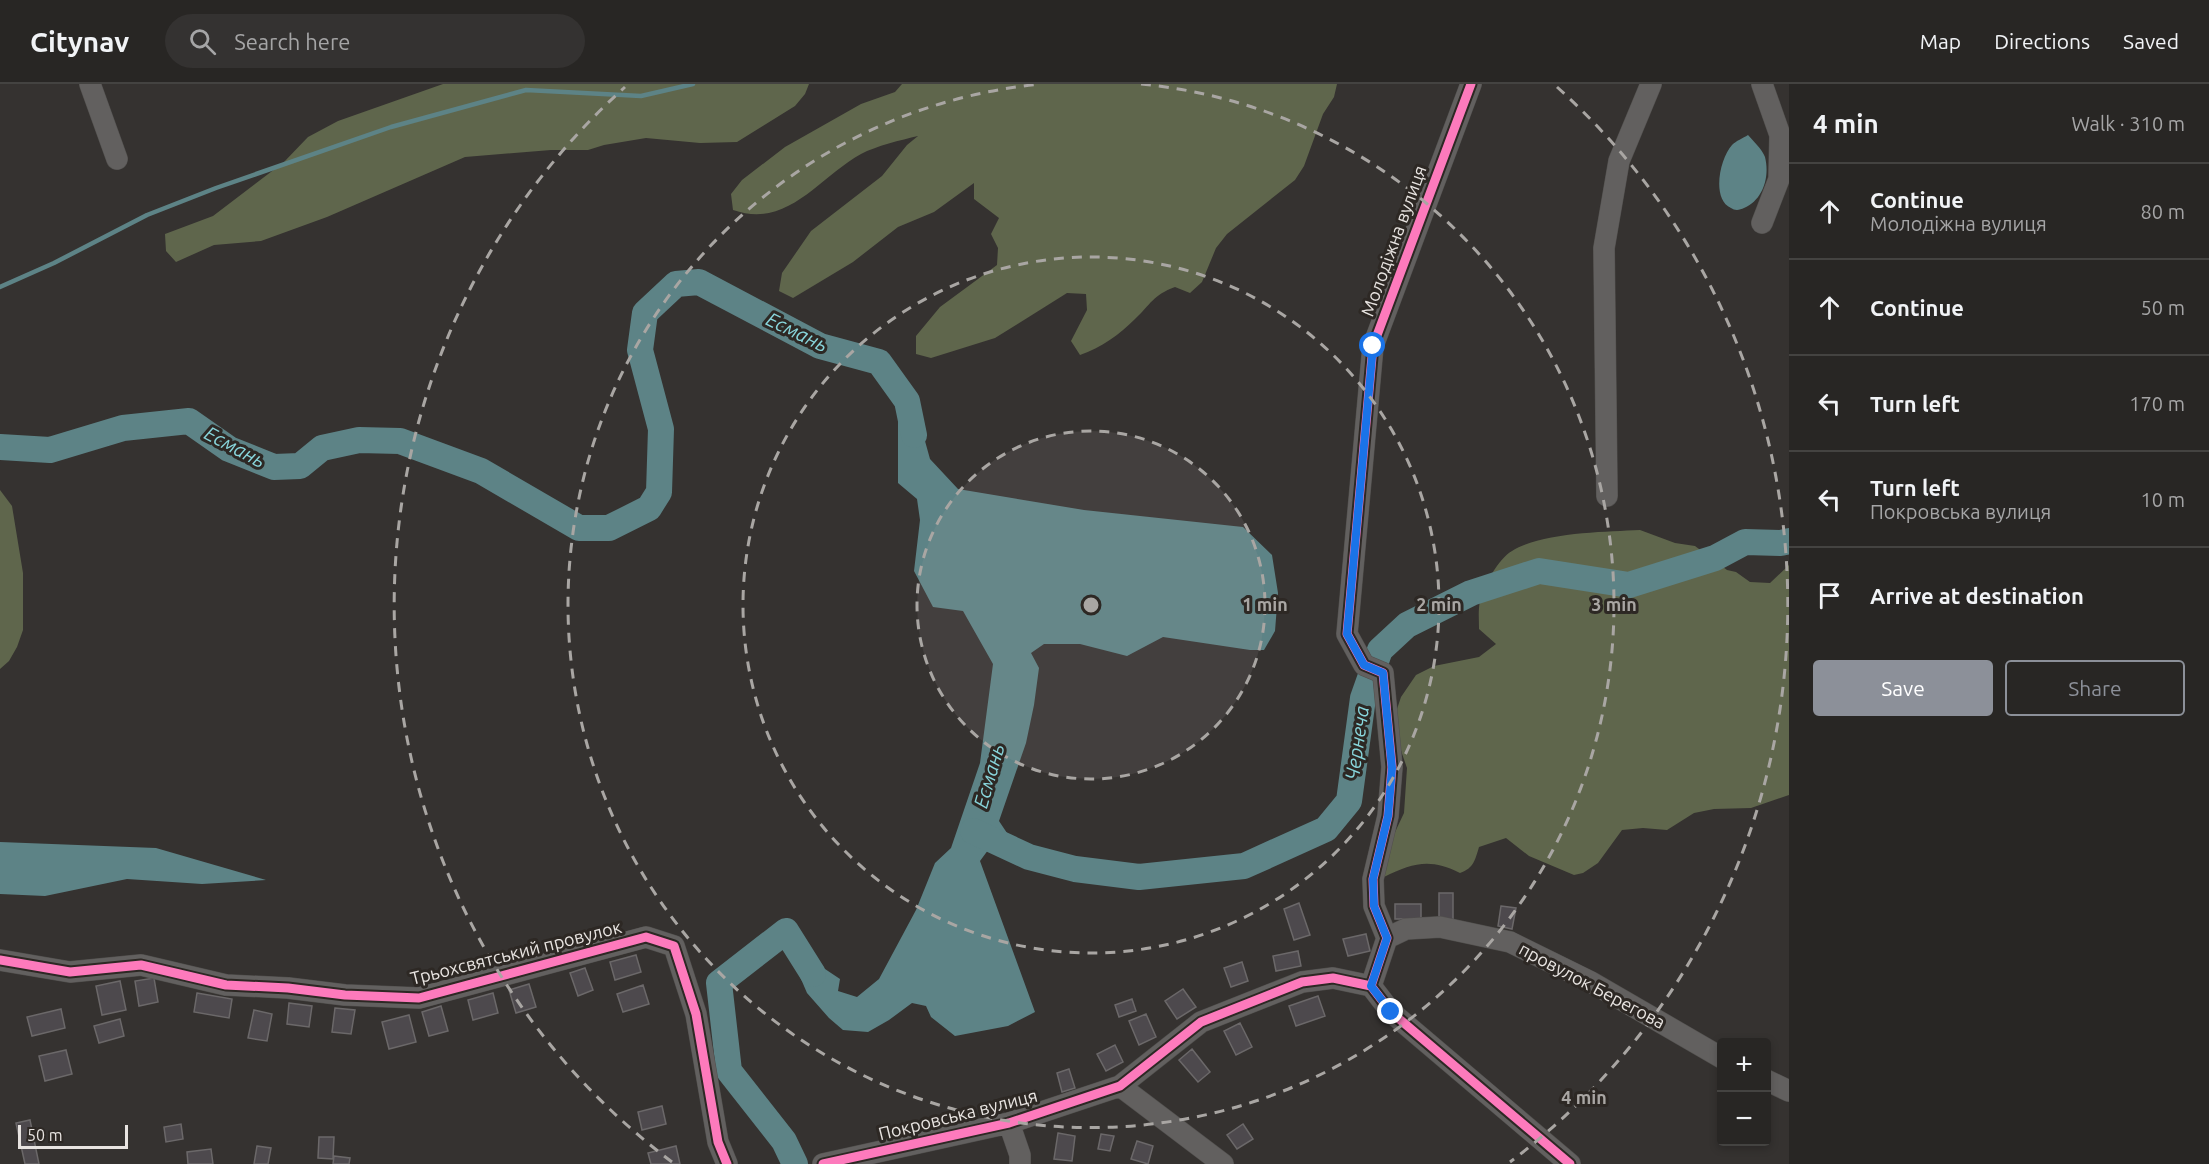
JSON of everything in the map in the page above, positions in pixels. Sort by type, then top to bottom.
[{"type":"street","points":[[90,84],[117,159]]},
{"type":"street","name":"Молодіжна вулиця","points":[[1387,938],[1374,906],[1373,888],[1373,879],[1388,816],[1392,768],[1383,673],[1364,665],[1347,634],[1373,346],[1470,84]]},
{"type":"street","points":[[1607,496],[1604,248],[1619,161],[1651,84]]},
{"type":"street","points":[[1762,84],[1780,135],[1779,179],[1762,223]]},
{"type":"street","name":"провулок Берегова","points":[[1387,938],[1406,928],[1440,927],[1510,942],[1591,982],[1717,1055]]},
{"type":"street","name":"Трьохсвятський провулок","points":[[0,960],[70,972],[141,965],[226,985],[288,988],[345,995],[419,998],[646,937],[674,946],[696,1014],[718,1142],[727,1164]]},
{"type":"street","points":[[1387,938],[1371,986],[1391,1012],[1570,1164]]},
{"type":"street","name":"Покровська вулиця","points":[[825,1163],[1009,1123],[1119,1086],[1201,1022],[1246,1002],[1302,982],[1333,978],[1371,986]]},
{"type":"street","points":[[1771,1082],[1789,1091]]},
{"type":"street","points":[[1119,1086],[1223,1164]]},
{"type":"street","points":[[1009,1123],[1020,1155],[1020,1164]]},
{"type":"green space","points":[[443,84],[809,84],[805,94],[795,106],[737,142],[700,143],[646,138],[588,150],[551,150],[465,157],[327,217],[261,241],[214,245],[176,262],[166,251],[165,234],[213,216],[284,162],[308,137],[338,121]]},
{"type":"green space","points":[[902,84],[1337,84],[1334,97],[1323,114],[1304,166],[1295,180],[1227,234],[1216,248],[1202,282],[1190,293],[1175,287],[1162,293],[1117,335],[1095,349],[1080,355],[1071,341],[1087,310],[1086,294],[1067,293],[995,338],[931,358],[916,354],[916,336],[940,307],[997,265],[998,248],[991,234],[999,218],[974,199],[974,183],[934,212],[898,227],[853,262],[793,298],[779,291],[782,273],[811,231],[882,176],[907,145],[918,136],[861,154],[802,198],[770,213],[753,214],[733,210],[731,194],[742,180],[785,147],[861,104],[895,92]]},
{"type":"green space","points":[[0,490],[12,506],[23,573],[23,630],[9,661],[0,669]]},
{"type":"green space","points":[[1640,530],[1675,543],[1695,546],[1727,570],[1736,572],[1750,582],[1770,583],[1789,565],[1789,795],[1751,808],[1714,809],[1694,813],[1667,830],[1643,828],[1622,830],[1598,863],[1583,873],[1574,875],[1529,856],[1506,838],[1479,847],[1471,866],[1460,873],[1440,865],[1422,864],[1404,868],[1384,877],[1380,864],[1404,813],[1407,768],[1398,742],[1395,715],[1401,697],[1416,675],[1434,666],[1479,657],[1496,644],[1479,629],[1479,604],[1492,573],[1512,551],[1540,540],[1557,537]]},
{"type":"water","points":[[1748,135],[1765,157],[1766,180],[1760,194],[1751,204],[1736,210],[1725,203],[1721,196],[1719,188],[1721,168],[1728,151]]},
{"type":"water","points":[[907,401],[920,423],[930,459],[958,489],[1084,510],[1243,527],[1272,555],[1278,593],[1275,631],[1264,650],[1163,637],[1127,656],[1080,644],[1044,644],[1031,653],[1039,668],[1034,705],[1026,743],[999,821],[1011,839],[994,842],[980,861],[1035,1012],[1008,1026],[955,1036],[931,1017],[926,1006],[912,1003],[868,1032],[843,1030],[807,993],[798,972],[794,944],[810,959],[840,979],[838,991],[857,997],[879,979],[916,910],[935,863],[951,848],[980,763],[993,664],[963,611],[933,607],[914,571],[920,520],[917,499],[898,483],[898,409]]},
{"type":"water","points":[[0,842],[156,848],[266,880],[202,884],[127,879],[45,896],[0,894]]},
{"type":"building","points":[[1439,893],[1453,893],[1453,921],[1439,921]]},
{"type":"building","points":[[1299,903],[1310,935],[1294,940],[1284,909]]},
{"type":"building","points":[[1395,904],[1421,904],[1421,919],[1395,919]]},
{"type":"building","points":[[1501,906],[1516,908],[1512,929],[1498,926]]},
{"type":"building","points":[[1366,934],[1370,951],[1348,956],[1343,939]]},
{"type":"building","points":[[1298,951],[1301,966],[1276,971],[1273,956]]},
{"type":"building","points":[[636,955],[641,972],[615,980],[610,962]]},
{"type":"building","points":[[1242,962],[1248,981],[1231,987],[1224,968]]},
{"type":"building","points":[[585,968],[593,990],[578,996],[570,973]]},
{"type":"building","points":[[154,978],[158,1002],[139,1006],[135,981]]},
{"type":"building","points":[[120,981],[126,1010],[102,1015],[96,986]]},
{"type":"building","points":[[529,984],[536,1007],[516,1013],[509,990]]},
{"type":"building","points":[[643,985],[649,1004],[623,1012],[617,994]]},
{"type":"building","points":[[1183,989],[1196,1007],[1177,1019],[1165,1001]]},
{"type":"building","points":[[197,993],[232,999],[229,1018],[194,1012]]},
{"type":"building","points":[[493,993],[498,1013],[473,1020],[468,1000]]},
{"type":"building","points":[[1318,996],[1325,1016],[1296,1026],[1289,1006]]},
{"type":"building","points":[[1132,999],[1136,1011],[1119,1017],[1115,1005]]},
{"type":"building","points":[[289,1003],[312,1006],[309,1027],[287,1024]]},
{"type":"building","points":[[441,1006],[448,1031],[429,1036],[422,1012]]},
{"type":"building","points":[[335,1008],[355,1010],[351,1034],[332,1032]]},
{"type":"building","points":[[61,1009],[65,1028],[32,1036],[27,1017]]},
{"type":"building","points":[[254,1010],[272,1014],[267,1041],[248,1038]]},
{"type":"building","points":[[1146,1014],[1156,1037],[1139,1045],[1129,1021]]},
{"type":"building","points":[[409,1015],[416,1042],[389,1049],[382,1022]]},
{"type":"building","points":[[120,1019],[124,1036],[99,1043],[94,1026]]},
{"type":"building","points":[[1240,1023],[1252,1047],[1236,1055],[1224,1031]]},
{"type":"building","points":[[1115,1045],[1123,1062],[1106,1071],[1097,1054]]},
{"type":"building","points":[[1192,1049],[1210,1072],[1198,1082],[1179,1060]]},
{"type":"building","points":[[66,1050],[72,1074],[45,1081],[39,1056]]},
{"type":"building","points":[[1069,1069],[1075,1088],[1062,1092],[1057,1073]]},
{"type":"building","points":[[662,1106],[666,1124],[642,1130],[638,1112]]},
{"type":"building","points":[[30,1120],[39,1164],[25,1164],[16,1123]]},
{"type":"building","points":[[181,1124],[183,1139],[166,1142],[164,1127]]},
{"type":"building","points":[[1243,1124],[1253,1139],[1237,1149],[1227,1135]]},
{"type":"building","points":[[1058,1133],[1075,1136],[1072,1161],[1054,1159]]},
{"type":"building","points":[[1101,1134],[1114,1136],[1110,1151],[1098,1149]]},
{"type":"building","points":[[319,1137],[334,1137],[333,1159],[318,1158]]},
{"type":"building","points":[[1137,1141],[1153,1146],[1148,1164],[1131,1159]]},
{"type":"building","points":[[257,1146],[271,1148],[268,1164],[254,1164]]},
{"type":"building","points":[[676,1146],[680,1164],[651,1164],[648,1153]]},
{"type":"building","points":[[211,1149],[213,1164],[188,1164],[187,1152]]},
{"type":"building","points":[[334,1156],[350,1158],[349,1164],[333,1164]]},
{"type":"waterway","points":[[0,287],[54,263],[147,215],[216,188],[391,127],[526,90],[641,96],[693,84]]},
{"type":"waterway","name":"Есмань","points":[[0,447],[50,450],[123,428],[189,421],[229,449],[274,467],[300,466],[322,448],[359,440],[400,441],[481,471],[579,528],[609,528],[649,508],[659,492],[661,429],[640,350],[645,313],[676,284],[699,282],[820,346],[879,362],[907,401],[914,435]]},
{"type":"waterway","name":"Чернеча","points":[[973,831],[1029,857],[1075,869],[1139,877],[1244,866],[1326,829],[1349,801],[1363,698],[1380,650],[1407,625],[1471,593],[1539,571],[1629,585],[1715,558],[1745,542],[1781,543],[1789,541]]},
{"type":"waterway","name":"Есмань","points":[[795,1164],[784,1141],[729,1071],[719,983],[786,931],[813,974]]},
{"type":"cycle path","points":[[1371,986],[1387,938],[1374,906],[1373,879],[1388,816],[1392,767],[1383,673],[1364,665],[1347,634],[1373,346],[1471,84]]},
{"type":"cycle path","points":[[0,960],[70,972],[141,965],[226,985],[288,988],[345,995],[419,998],[646,937],[674,946],[696,1014],[718,1142],[727,1164]]},
{"type":"cycle path","points":[[823,1164],[1009,1123],[1120,1086],[1201,1022],[1302,982],[1333,978],[1371,986],[1391,1012],[1570,1164]]},
{"type":"route","points":[[1373,346],[1347,634],[1364,665],[1383,673],[1392,768],[1388,816],[1373,879],[1374,906],[1387,938],[1371,986],[1391,1012]]}]
